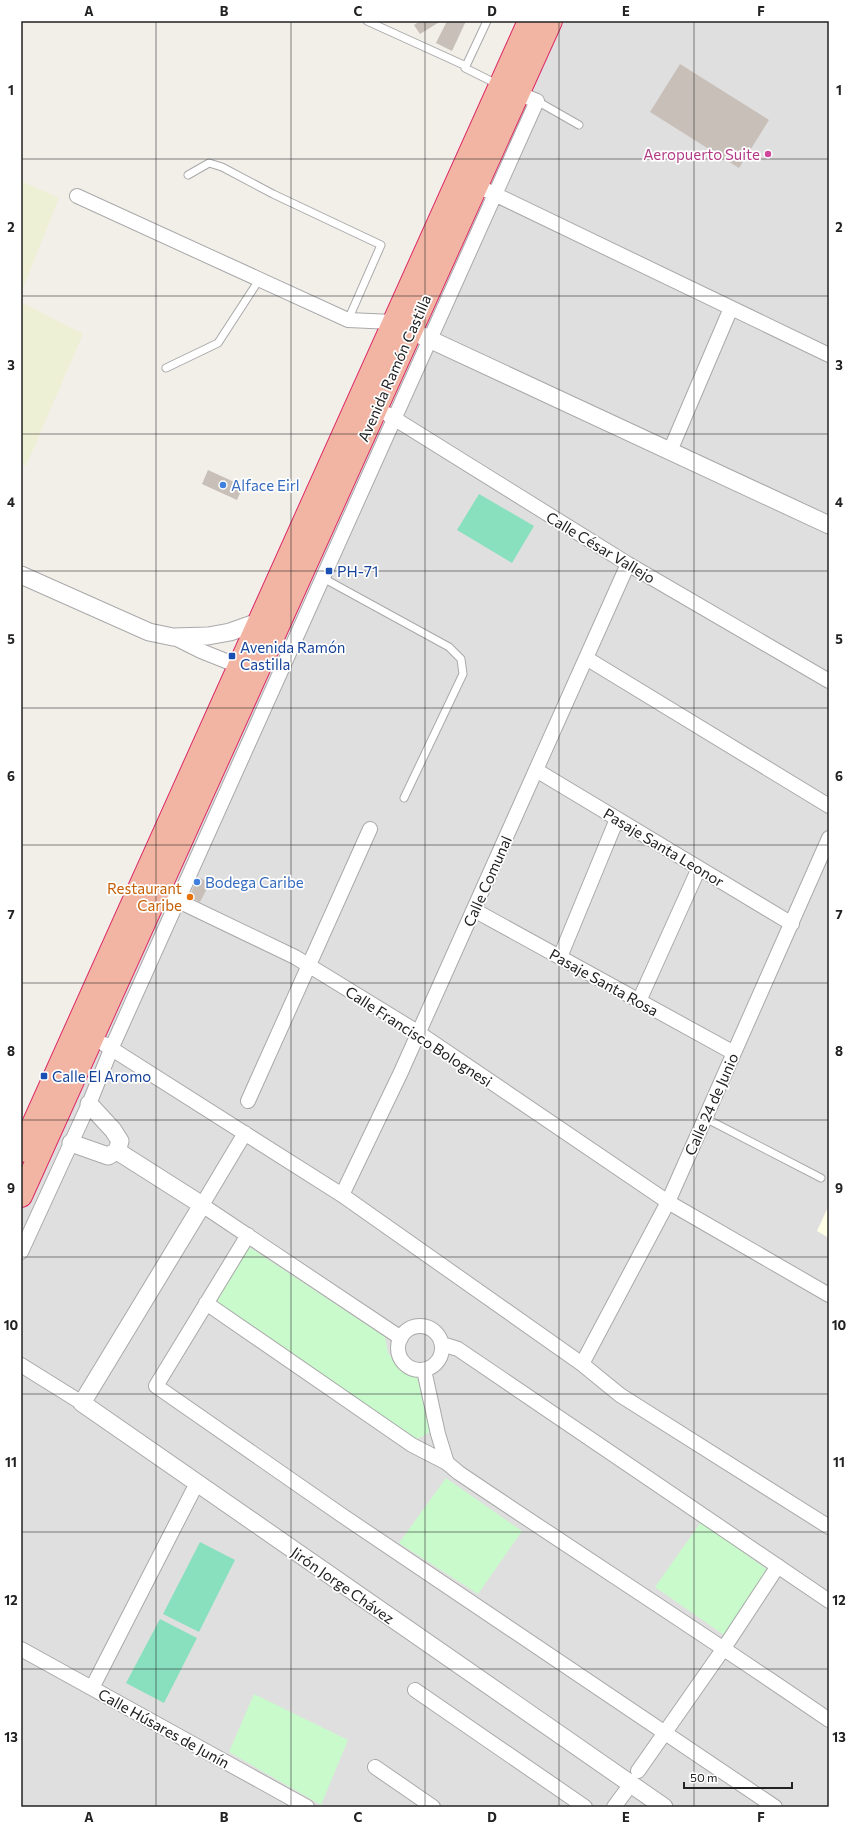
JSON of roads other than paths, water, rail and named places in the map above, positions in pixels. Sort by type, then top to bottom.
[{"type":"highway","name":"Avenida Ramón Castilla","points":[[21,1196],[224,744],[247,669],[258,622],[485,190],[518,93],[529,21]]},
{"type":"highway","name":"Avenida Ramón Castilla","points":[[21,1151],[247,669],[303,569],[385,413],[411,330],[551,21]]},
{"type":"street","points":[[485,190],[829,355]]},
{"type":"street","points":[[77,196],[348,320],[411,330],[829,525]]},
{"type":"street","points":[[670,451],[731,308]]},
{"type":"street","points":[[21,1252],[89,1104],[112,1047],[322,578],[385,413]]},
{"type":"street","name":"Calle César Vallejo","points":[[385,413],[628,564],[829,681]]},
{"type":"street","name":"Calle Comunal","points":[[342,1195],[419,1033],[628,564]]},
{"type":"street","points":[[303,569],[322,578]]},
{"type":"street","points":[[21,575],[148,632],[173,637],[208,636],[230,632],[258,622]]},
{"type":"street","points":[[173,637],[201,651],[247,669]]},
{"type":"street","points":[[586,658],[829,806]]},
{"type":"street","points":[[224,744],[244,754]]},
{"type":"street","name":"Pasaje Santa Leonor","points":[[536,770],[792,924]]},
{"type":"street","points":[[560,957],[617,819]]},
{"type":"street","points":[[248,1102],[370,829]]},
{"type":"street","name":"Calle 24 de Junio","points":[[582,1364],[668,1202],[829,838]]},
{"type":"street","points":[[639,1001],[699,868]]},
{"type":"street","name":"Calle Francisco Bolognesi","points":[[157,891],[295,957],[419,1033],[668,1202],[829,1295]]},
{"type":"street","name":"Pasaje Santa Rosa","points":[[474,910],[734,1053]]},
{"type":"street","points":[[92,1037],[112,1047],[342,1195],[582,1364],[620,1395],[829,1527]]},
{"type":"street","points":[[49,1135],[108,1156],[117,1151],[120,1141],[113,1130],[89,1104]]},
{"type":"street","points":[[82,1403],[245,1133]]},
{"type":"street","points":[[117,1151],[248,1235],[401,1338]]},
{"type":"street","points":[[248,1235],[156,1386],[343,1516],[775,1807]]},
{"type":"street","points":[[206,1303],[412,1445],[447,1463],[459,1473],[567,1546],[724,1648],[829,1720]]},
{"type":"street","points":[[442,1344],[440,1358],[436,1363],[424,1370],[410,1368],[405,1364],[398,1352],[401,1338],[410,1329],[423,1327],[435,1333],[442,1344],[458,1349],[829,1601]]},
{"type":"street","name":"Jirón Jorge Chávez","points":[[21,1365],[82,1403],[197,1483],[635,1778],[664,1807]]},
{"type":"street","points":[[424,1370],[438,1434],[447,1463]]},
{"type":"street","points":[[92,1688],[197,1483]]},
{"type":"street","points":[[614,1807],[724,1648],[778,1566]]},
{"type":"street","name":"Calle Húsares de Junín","points":[[21,1649],[307,1807]]},
{"type":"street","points":[[415,1690],[584,1807]]},
{"type":"street","points":[[375,1767],[433,1807]]},
{"type":"lane","points":[[367,21],[466,66],[465,68],[518,93],[579,125]]},
{"type":"lane","points":[[466,66],[487,21]]},
{"type":"lane","points":[[188,175],[209,163],[222,167],[273,194],[381,245],[348,320]]},
{"type":"lane","points":[[166,368],[218,343],[259,280]]},
{"type":"lane","points":[[322,578],[449,647],[461,659],[463,674],[404,798]]},
{"type":"lane","points":[[705,1118],[821,1178]]},
{"type":"place","name":"Aeropuerto Suite","points":[[768,154]]},
{"type":"place","name":"Alface Eirl","points":[[223,485]]},
{"type":"place","name":"PH-71","points":[[329,571]]},
{"type":"place","name":"Avenida Ramón Castilla","points":[[232,656]]},
{"type":"place","name":"Bodega Caribe","points":[[197,882]]},
{"type":"place","name":"Restaurant Caribe","points":[[190,897]]},
{"type":"place","name":"Calle El Aromo","points":[[44,1076]]}]
